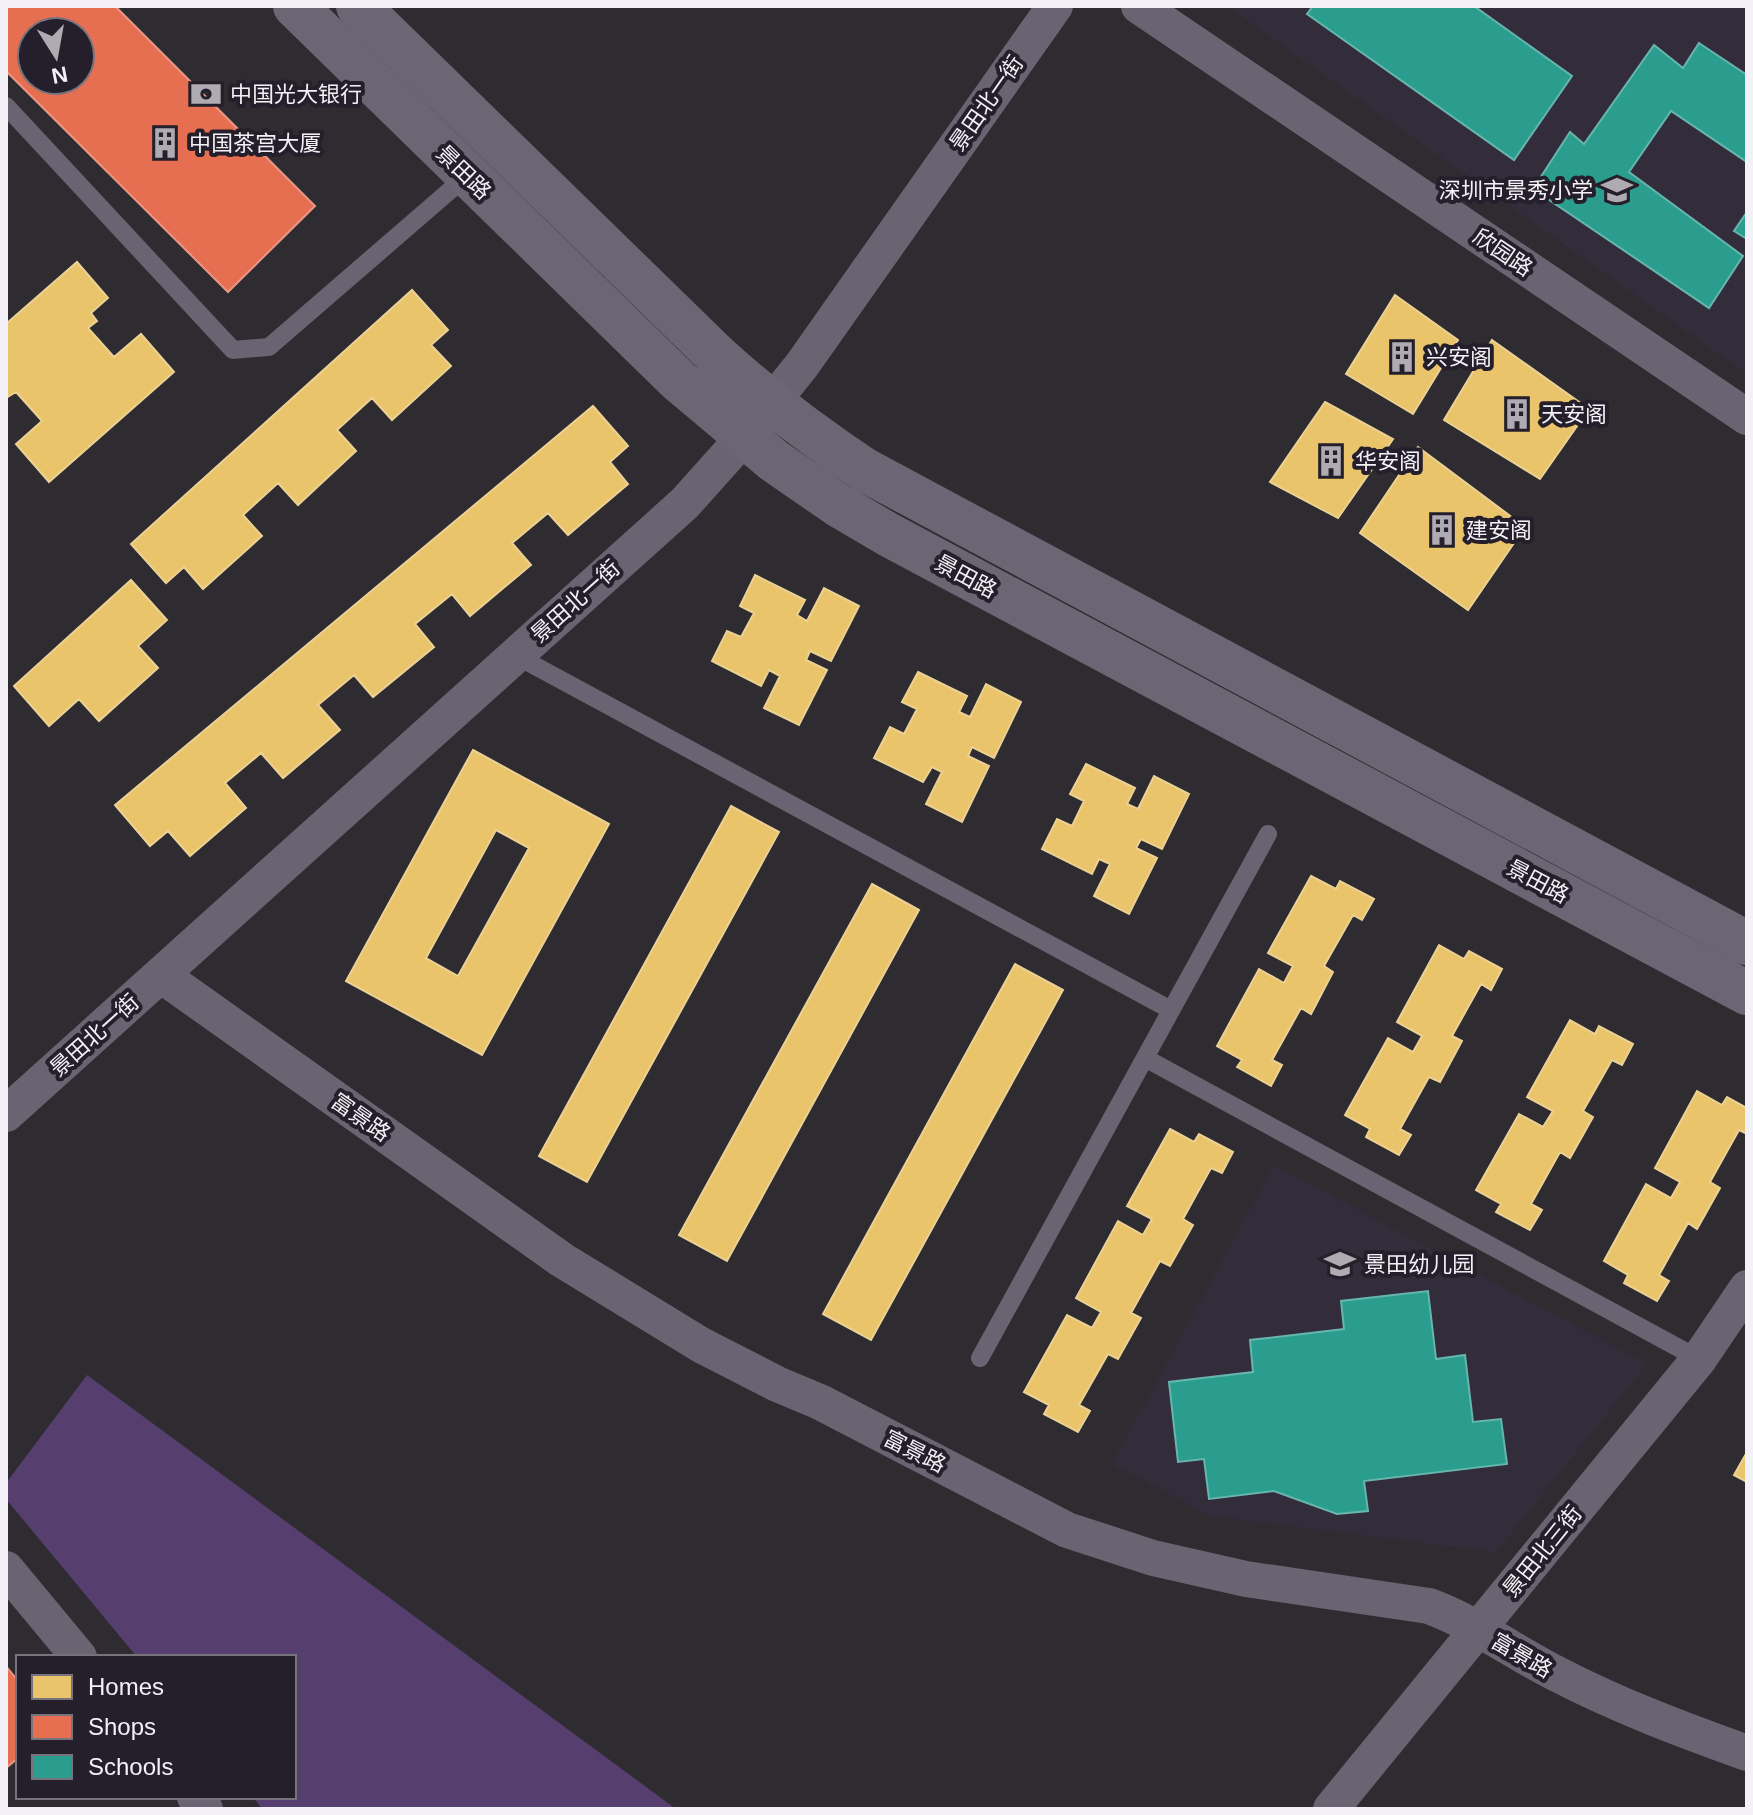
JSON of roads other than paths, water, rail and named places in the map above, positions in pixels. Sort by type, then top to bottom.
[{"type":"main road","name":"景田路","points":[[295,6],[484,160],[773,404],[865,470],[1747,943]]},
{"type":"main road","name":"景田路","points":[[358,6],[484,160],[679,381],[773,460],[838,505],[889,535],[1747,993]]},
{"type":"street","name":"景田北一街","points":[[6,1114],[685,503],[773,404],[1055,6]]},
{"type":"street","name":"欣园路","points":[[1139,6],[1747,417]]},
{"type":"street","name":"富景路","points":[[161,975],[562,1260],[605,1287],[701,1345],[820,1402],[1067,1530],[1153,1558],[1246,1579],[1429,1606],[1451,1614],[1535,1663],[1594,1692],[1747,1753]]},
{"type":"street","name":"景田北三街","points":[[1331,1809],[1699,1359],[1747,1288]]},
{"type":"street","points":[[6,1569],[77,1655]]},
{"type":"lane","points":[[6,106],[233,350],[269,347],[484,160]]},
{"type":"lane","points":[[515,655],[1171,1010]]},
{"type":"lane","points":[[980,1358],[1268,834]]},
{"type":"lane","points":[[1145,1058],[1699,1359]]},
{"type":"place","name":"中国光大银行","points":[[206,94]]},
{"type":"place","name":"中国茶宫大厦","points":[[165,143]]},
{"type":"place","name":"深圳市景秀小学","points":[[1617,190]]},
{"type":"place","name":"兴安阁","points":[[1402,357]]},
{"type":"place","name":"天安阁","points":[[1517,414]]},
{"type":"place","name":"华安阁","points":[[1331,461]]},
{"type":"place","name":"建安阁","points":[[1442,530]]},
{"type":"place","name":"景田幼儿园","points":[[1340,1264]]}]
